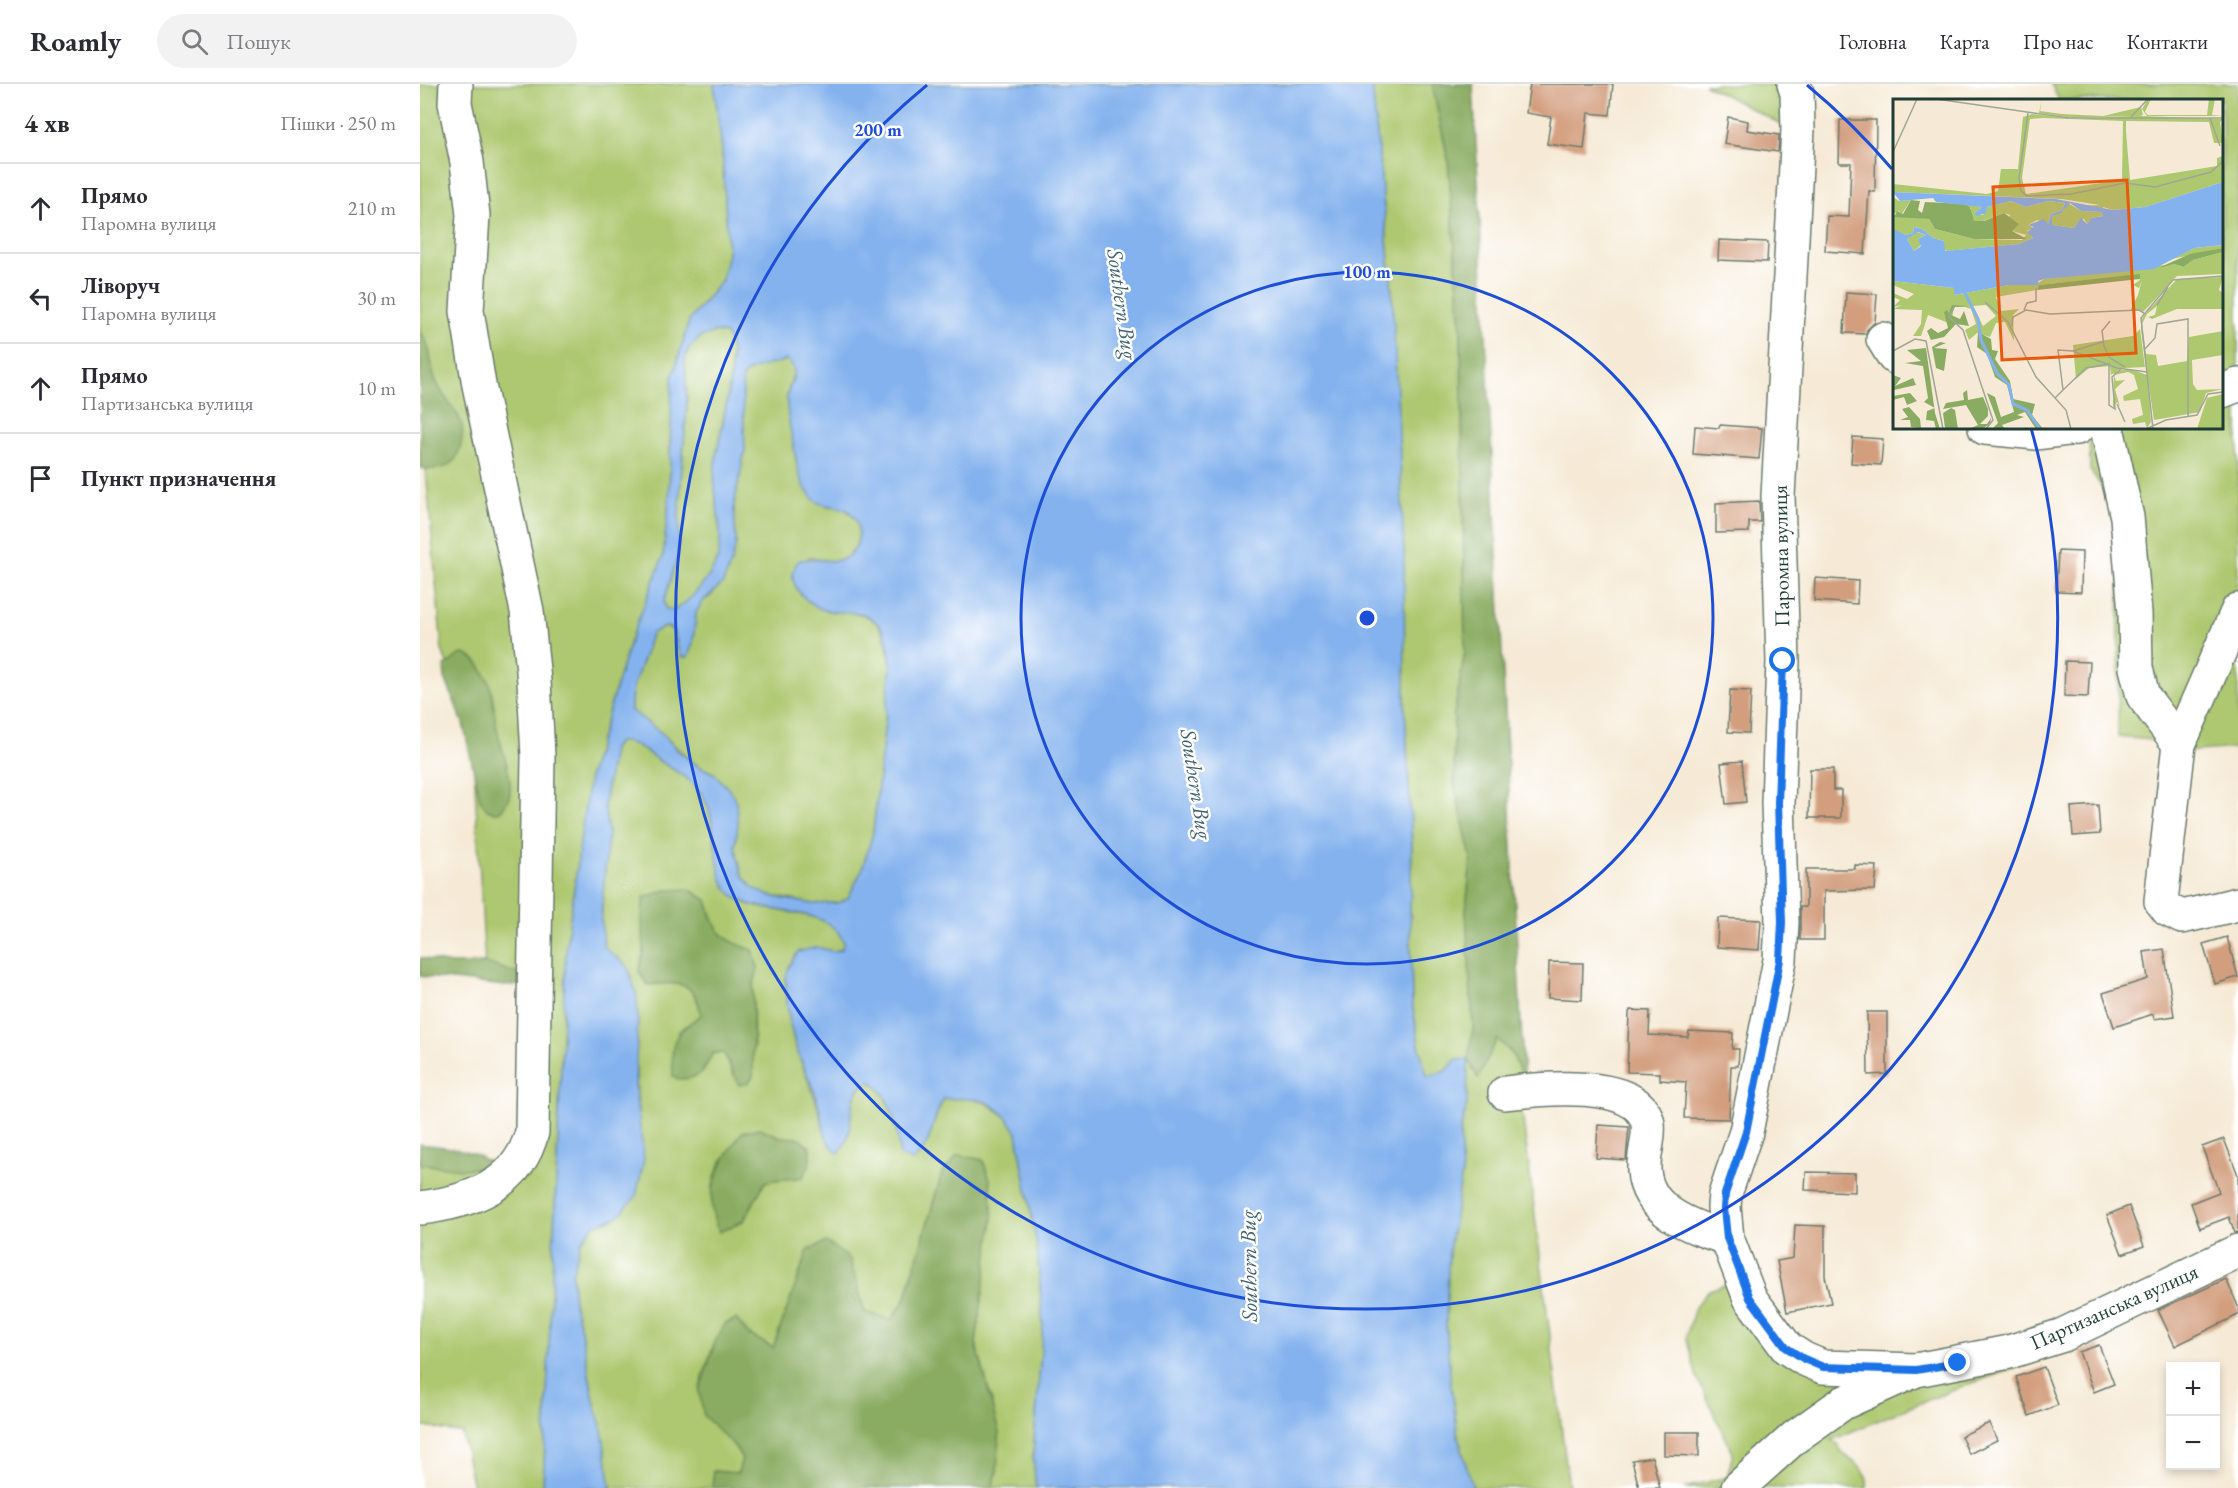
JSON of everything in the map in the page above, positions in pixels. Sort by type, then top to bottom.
[{"type":"street","points":[[420,1208],[436,1206],[478,1194],[492,1187],[508,1176],[525,1155],[532,1132],[538,756],[534,681],[527,611],[479,385],[467,311],[472,214],[467,162],[455,103],[456,84]]},
{"type":"street","name":"Паромна вулиця","points":[[1794,84],[1797,93],[1798,129],[1778,496],[1783,661],[1778,803],[1782,922],[1780,960],[1746,1132],[1725,1194],[1724,1208],[1727,1238],[1750,1298],[1787,1348],[1823,1367],[1916,1370]]},
{"type":"street","points":[[2223,392],[2238,385]]},
{"type":"street","points":[[1995,429],[2037,433],[2069,429]]},
{"type":"street","points":[[2108,429],[2127,517],[2135,613],[2136,668],[2143,696],[2178,744]]},
{"type":"street","points":[[2238,610],[2178,744],[2161,901],[2168,910],[2182,917],[2238,904]]},
{"type":"street","points":[[1505,1093],[1547,1088],[1602,1091],[1617,1095],[1636,1105],[1648,1123],[1644,1168],[1646,1185],[1654,1199],[1680,1220],[1698,1229],[1727,1238]]},
{"type":"street","name":"Партизанська вулиця","points":[[1738,1488],[1795,1437],[1843,1403],[1916,1370],[2009,1352],[2062,1335],[2238,1251]]},
{"type":"green space","points":[[420,84],[714,84],[722,149],[728,252],[722,280],[689,321],[672,379],[669,499],[663,557],[630,641],[589,777],[566,949],[543,1488],[473,1488],[462,1433],[420,1426],[420,1153],[493,1161],[517,1154],[526,977],[485,969],[472,730],[442,650],[420,403]]},
{"type":"green space","points":[[1372,84],[1432,84],[1448,159],[1461,330],[1465,651],[1454,715],[1454,783],[1471,858],[1466,912],[1473,1028],[1468,1059],[1478,1078],[1497,1039],[1514,1057],[1522,1079],[1520,1095],[1569,1488],[1473,1488],[1458,1437],[1446,1322],[1449,1251],[1462,1173],[1460,1133],[1467,1104],[1457,1059],[1446,1071],[1427,1077],[1412,1002],[1410,910],[1412,846],[1405,706],[1392,291]]},
{"type":"green space","points":[[1432,84],[1473,84],[1524,1082],[1512,1053],[1497,1039],[1478,1078],[1468,1060],[1473,1028],[1466,912],[1471,858],[1454,783],[1454,715],[1465,651],[1461,330],[1448,159]]},
{"type":"green space","points":[[1704,84],[1789,84],[1792,130]]},
{"type":"green space","points":[[2051,84],[2238,84],[2238,748],[2183,752],[2166,741],[2118,737],[2120,513],[2090,470],[2089,429],[2223,429],[2223,99],[2058,99]]},
{"type":"green space","points":[[420,332],[428,347],[434,376],[461,421],[463,430],[462,442],[454,461],[436,469],[420,468]]},
{"type":"green space","points":[[715,332],[726,334],[730,345],[731,361],[714,476],[720,545],[716,564],[700,588],[672,611],[665,608],[664,601],[678,520],[687,405],[685,359],[688,349],[701,337]]},
{"type":"green space","points":[[787,360],[794,370],[787,395],[796,461],[828,506],[848,511],[858,525],[856,546],[847,557],[829,561],[808,557],[825,610],[865,615],[873,620],[884,636],[891,666],[873,833],[862,870],[848,898],[839,903],[814,904],[767,895],[752,888],[742,875],[735,846],[738,824],[715,774],[692,761],[631,710],[631,696],[651,634],[663,628],[671,629],[675,636],[676,649],[693,643],[696,613],[702,602],[712,595],[736,544],[734,505],[745,450],[742,377],[757,368]]},
{"type":"green space","points":[[464,654],[479,664],[492,692],[496,723],[510,781],[509,797],[499,812],[487,809],[480,799],[463,723],[445,678],[444,667],[459,655]]},
{"type":"green space","points":[[627,741],[635,745],[684,776],[700,790],[709,808],[719,867],[729,891],[738,899],[751,905],[797,913],[825,922],[836,930],[844,943],[841,950],[832,951],[817,947],[785,979],[794,1040],[824,1131],[847,1140],[855,1097],[864,1085],[872,1082],[885,1097],[893,1116],[900,1156],[929,1140],[937,1110],[943,1099],[978,1098],[1008,1117],[1017,1133],[1037,1246],[1043,1325],[1033,1455],[1036,1488],[992,1488],[997,1473],[992,1402],[976,1343],[987,1260],[942,1173],[905,1300],[891,1321],[865,1312],[808,1251],[773,1348],[748,1334],[736,1319],[721,1332],[712,1350],[699,1391],[742,1458],[738,1474],[714,1471],[713,1488],[611,1488],[602,1430],[574,1305],[572,1273],[581,1241],[594,1225],[617,1217],[638,1111],[635,1057],[638,1018],[604,947],[601,920],[608,832],[604,805],[613,749],[618,742]],"holes":[[[707,900],[713,921],[721,934],[753,950],[758,968],[753,987],[754,1046],[733,1075],[724,1053],[713,1053],[703,1072],[672,1053],[679,1031],[701,1015],[699,1004],[695,995],[684,986],[669,983],[648,985],[639,972],[644,949]],[[759,1128],[781,1137],[799,1139],[793,1179],[780,1177],[765,1182],[744,1221],[719,1232],[712,1198],[717,1171],[728,1154]]]},
{"type":"green space","points":[[689,889],[707,900],[713,921],[721,934],[753,950],[758,968],[753,987],[753,1077],[748,1083],[739,1085],[724,1053],[713,1053],[700,1074],[684,1079],[677,1079],[673,1076],[672,1054],[675,1040],[684,1028],[701,1015],[699,1004],[695,995],[684,986],[668,983],[648,985],[639,972],[644,949],[643,898],[666,890]]},
{"type":"green space","points":[[420,958],[452,964],[486,963],[519,974],[520,985],[504,986],[420,976]]},
{"type":"green space","points":[[759,1128],[781,1137],[799,1138],[811,1148],[809,1166],[803,1177],[765,1182],[743,1221],[719,1232],[712,1204],[720,1167],[742,1132]]},
{"type":"green space","points":[[420,1144],[468,1152],[477,1155],[489,1166],[488,1168],[461,1169],[420,1164]]},
{"type":"green space","points":[[958,1155],[983,1160],[990,1180],[993,1219],[976,1343],[999,1433],[997,1473],[992,1488],[713,1488],[713,1471],[738,1473],[742,1458],[736,1448],[704,1416],[699,1391],[716,1340],[725,1324],[736,1319],[748,1334],[773,1348],[808,1250],[826,1242],[850,1259],[865,1312],[891,1320],[905,1300],[942,1173]]},
{"type":"green space","points":[[1731,1283],[1792,1363],[2025,1354],[2040,1360],[1935,1397],[1832,1440],[1864,1472],[1867,1488],[1685,1488],[1727,1477],[1733,1453],[1697,1378],[1686,1337],[1695,1307],[1709,1290]]},
{"type":"water","name":"Southern Bug","points":[[714,84],[1372,84],[1392,291],[1399,433],[1404,552],[1405,706],[1412,846],[1410,910],[1412,1002],[1419,1046],[1427,1076],[1446,1071],[1457,1059],[1468,1060],[1467,1104],[1460,1133],[1462,1173],[1449,1251],[1446,1322],[1458,1437],[1473,1488],[1036,1488],[1033,1455],[1043,1325],[1037,1246],[1017,1133],[1003,1113],[987,1103],[968,1099],[944,1099],[920,1155],[913,1161],[900,1157],[896,1126],[890,1106],[872,1082],[858,1090],[852,1105],[847,1140],[839,1153],[834,1149],[824,1131],[816,1096],[798,1054],[790,1023],[786,978],[789,966],[798,952],[817,947],[832,951],[841,950],[844,943],[834,928],[820,919],[765,908],[733,895],[720,874],[710,814],[701,793],[685,778],[639,747],[630,743],[618,742],[613,749],[604,805],[608,832],[601,919],[604,947],[628,967],[636,993],[638,1018],[635,1087],[644,1159],[636,1197],[617,1217],[594,1225],[581,1241],[572,1273],[574,1305],[602,1430],[611,1488],[543,1488],[566,949],[589,777],[630,641],[663,557],[669,499],[672,379],[689,321],[722,280],[728,252],[722,149]],"holes":[[[715,332],[726,334],[730,345],[731,360],[728,398],[714,476],[720,545],[716,564],[700,588],[672,611],[665,608],[664,601],[678,555],[680,490],[687,405],[685,359],[688,349],[701,337]],[[787,360],[794,371],[787,398],[787,412],[800,478],[809,494],[817,502],[847,510],[856,521],[859,536],[854,550],[843,559],[798,561],[793,572],[795,586],[802,596],[819,608],[832,612],[853,612],[866,615],[880,626],[889,645],[891,666],[873,833],[862,870],[848,898],[839,903],[814,904],[788,900],[767,895],[752,887],[742,874],[735,846],[738,824],[736,803],[732,793],[715,774],[696,765],[677,750],[664,735],[631,710],[631,696],[651,634],[661,628],[672,628],[681,657],[688,657],[693,643],[696,613],[702,602],[723,583],[731,564],[736,544],[734,505],[745,450],[742,377],[757,368]]]},
{"type":"building","points":[[1530,84],[1613,84],[1610,115],[1588,113],[1584,149],[1547,144],[1551,117],[1526,113]]},
{"type":"building","points":[[1728,117],[1748,121],[1747,130],[1779,135],[1778,152],[1724,144]]},
{"type":"building","points":[[1840,120],[1876,120],[1875,192],[1869,191],[1865,254],[1825,251],[1827,216],[1849,217],[1851,163],[1839,163]]},
{"type":"building","points":[[1719,240],[1768,242],[1767,262],[1718,260]]},
{"type":"building","points":[[1846,292],[1877,294],[1875,322],[1866,334],[1844,333]]},
{"type":"building","points":[[1720,425],[1762,428],[1759,459],[1693,454],[1695,426],[1719,428]]},
{"type":"building","points":[[1853,437],[1883,439],[1881,465],[1851,463]]},
{"type":"building","points":[[1759,501],[1760,522],[1749,522],[1749,532],[1716,533],[1716,503]]},
{"type":"building","points":[[2058,551],[2082,552],[2081,592],[2056,591]]},
{"type":"building","points":[[1815,578],[1858,581],[1857,604],[1814,601]]},
{"type":"building","points":[[2065,661],[2090,662],[2088,697],[2064,696]]},
{"type":"building","points":[[1730,690],[1751,691],[1749,733],[1728,732]]},
{"type":"building","points":[[1742,761],[1746,802],[1726,804],[1721,763]]},
{"type":"building","points":[[1810,769],[1833,769],[1833,790],[1841,790],[1841,818],[1809,818]]},
{"type":"building","points":[[2098,805],[2100,834],[2073,836],[2071,807]]},
{"type":"building","points":[[1855,865],[1877,866],[1875,890],[1824,891],[1824,940],[1800,940],[1800,907],[1806,907],[1806,869],[1855,869]]},
{"type":"building","points":[[1718,918],[1761,920],[1759,950],[1717,947]]},
{"type":"building","points":[[2227,937],[2238,977],[2215,984],[2203,944]]},
{"type":"building","points":[[2164,949],[2174,1016],[2154,1019],[2153,1014],[2114,1027],[2103,993],[2148,979],[2144,952]]},
{"type":"building","points":[[1549,962],[1583,963],[1582,1000],[1548,998]]},
{"type":"building","points":[[1630,1010],[1650,1011],[1649,1035],[1688,1037],[1689,1031],[1733,1033],[1732,1049],[1739,1049],[1738,1066],[1731,1066],[1729,1119],[1684,1118],[1686,1082],[1660,1080],[1660,1073],[1627,1072]]},
{"type":"building","points":[[1867,1012],[1887,1012],[1887,1074],[1868,1075]]},
{"type":"building","points":[[1598,1125],[1629,1127],[1626,1160],[1596,1158]]},
{"type":"building","points":[[2224,1139],[2238,1175],[2238,1232],[2235,1233],[2229,1217],[2200,1228],[2191,1203],[2219,1192],[2202,1147]]},
{"type":"building","points":[[1806,1172],[1855,1173],[1855,1192],[1805,1190]]},
{"type":"building","points":[[2129,1206],[2144,1246],[2122,1254],[2107,1215]]},
{"type":"building","points":[[1795,1225],[1825,1226],[1825,1276],[1831,1303],[1787,1312],[1777,1261],[1793,1258]]},
{"type":"building","points":[[2226,1279],[2238,1306],[2238,1315],[2175,1346],[2158,1310]]},
{"type":"building","points":[[2099,1345],[2114,1384],[2094,1392],[2079,1352]]},
{"type":"building","points":[[2044,1367],[2058,1405],[2029,1416],[2016,1377]]},
{"type":"building","points":[[1989,1423],[1997,1440],[1969,1454],[1961,1436]]},
{"type":"building","points":[[1664,1432],[1699,1432],[1699,1456],[1664,1455]]},
{"type":"building","points":[[1652,1457],[1660,1488],[1639,1488],[1632,1460]]},
{"type":"route","points":[[1783,661],[1778,803],[1782,922],[1780,960],[1746,1132],[1725,1194],[1727,1238],[1750,1298],[1787,1348],[1804,1359],[1823,1367],[1916,1370],[1958,1363]]}]
